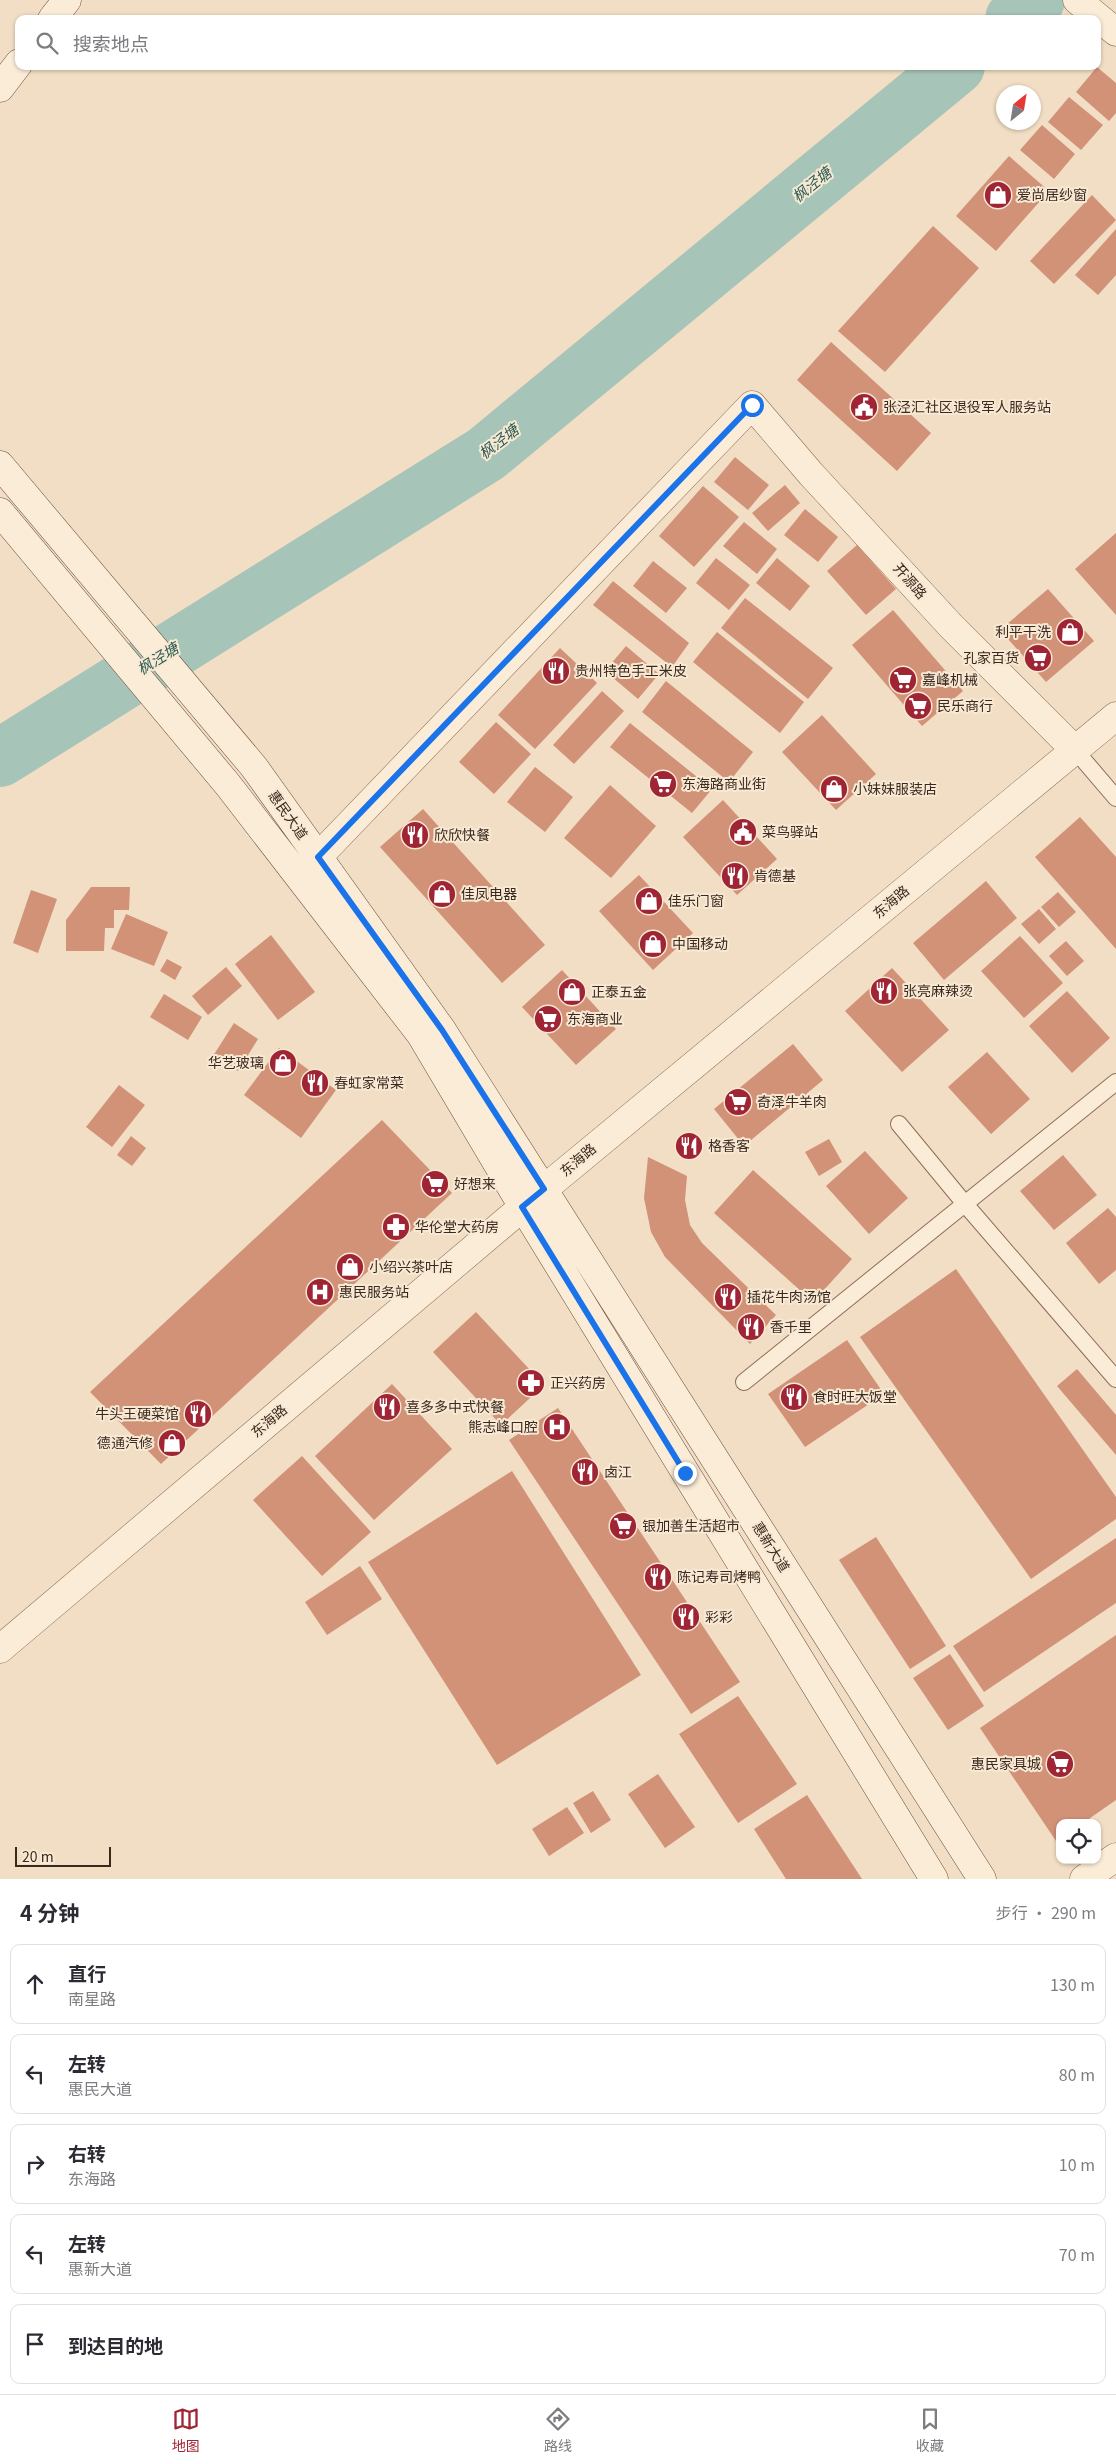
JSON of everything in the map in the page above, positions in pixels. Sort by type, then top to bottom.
[{"type":"main road","points":[[55,15],[67,0]]},
{"type":"main road","points":[[1077,0],[1095,15]]},
{"type":"main road","points":[[1101,20],[1116,32]]},
{"type":"main road","points":[[0,88],[15,68]]},
{"type":"main road","name":"开源路","points":[[318,857],[752,405],[811,474],[951,626],[1075,750]]},
{"type":"main road","name":"惠民大道","points":[[0,465],[254,767],[442,1030],[544,1189]]},
{"type":"main road","name":"惠民大道","points":[[0,512],[228,785],[421,1035],[522,1207]]},
{"type":"main road","name":"东海路","points":[[0,1649],[522,1207],[1116,716]]},
{"type":"main road","name":"惠新大道","points":[[544,1189],[982,1879]]},
{"type":"main road","points":[[522,1207],[934,1879]]},
{"type":"main road","points":[[1084,1879],[1116,1857]]},
{"type":"lane","points":[[1075,750],[1116,798]]},
{"type":"lane","points":[[744,1382],[1116,1082]]},
{"type":"lane","points":[[899,1124],[1116,1380]]},
{"type":"building","points":[[1094,70],[1101,70],[1116,83],[1116,113],[1109,121],[1076,92]]},
{"type":"building","points":[[1069,97],[1103,125],[1081,150],[1048,122]]},
{"type":"building","points":[[1042,125],[1075,154],[1054,179],[1020,150],[1038,130],[1041,130]]},
{"type":"building","points":[[1009,156],[1049,191],[996,251],[956,216]]},
{"type":"building","points":[[1092,195],[1116,220],[1054,284],[1030,261]]},
{"type":"building","points":[[933,226],[979,268],[885,372],[838,331]]},
{"type":"building","points":[[1116,229],[1116,275],[1098,295],[1075,275]]},
{"type":"building","name":"张泾汇社区退役军人服务站","points":[[831,342],[931,433],[897,471],[797,380]]},
{"type":"building","points":[[735,457],[769,485],[748,510],[714,482]]},
{"type":"building","points":[[785,485],[800,503],[768,531],[752,513]]},
{"type":"building","points":[[703,486],[739,517],[694,567],[659,536]]},
{"type":"building","points":[[805,509],[838,537],[818,562],[784,535]]},
{"type":"building","points":[[744,522],[777,549],[757,574],[723,546]]},
{"type":"building","points":[[1116,533],[1116,615],[1075,569]]},
{"type":"building","points":[[857,545],[896,589],[866,615],[827,571]]},
{"type":"building","points":[[716,558],[750,585],[729,610],[696,583]]},
{"type":"building","points":[[777,558],[810,586],[790,611],[756,583]]},
{"type":"building","points":[[653,561],[687,588],[666,613],[633,586]]},
{"type":"building","points":[[613,581],[689,643],[672,667],[593,605]]},
{"type":"building","points":[[1048,589],[1094,641],[1046,682],[1000,630]]},
{"type":"building","points":[[745,598],[833,668],[808,699],[721,628]]},
{"type":"building","points":[[893,610],[963,691],[922,726],[852,645]]},
{"type":"building","points":[[717,632],[804,702],[780,733],[693,662]]},
{"type":"building","points":[[626,646],[659,674],[638,699],[605,671]]},
{"type":"building","points":[[560,648],[597,683],[535,749],[498,715]]},
{"type":"building","points":[[666,681],[753,752],[729,782],[642,712]]},
{"type":"building","points":[[602,691],[624,711],[574,764],[553,745]]},
{"type":"building","points":[[822,715],[876,774],[836,810],[782,752]]},
{"type":"building","points":[[496,722],[531,754],[494,794],[459,762]]},
{"type":"building","points":[[630,723],[712,789],[692,813],[610,747]]},
{"type":"building","points":[[535,767],[573,797],[545,832],[507,802]]},
{"type":"building","points":[[610,785],[656,826],[611,878],[564,838]]},
{"type":"building","points":[[723,800],[777,859],[737,895],[683,837]]},
{"type":"building","points":[[423,809],[545,945],[502,983],[380,847]]},
{"type":"building","points":[[1080,817],[1116,857],[1116,949],[1035,857]]},
{"type":"building","points":[[639,875],[693,933],[653,970],[599,911]]},
{"type":"building","points":[[986,881],[1017,918],[944,980],[913,943]]},
{"type":"building","points":[[91,887],[130,887],[129,910],[114,910],[114,928],[105,928],[104,951],[66,951],[66,920]]},
{"type":"building","points":[[31,890],[57,899],[38,953],[13,943]]},
{"type":"building","points":[[1058,892],[1076,912],[1059,927],[1041,907]]},
{"type":"building","points":[[1039,909],[1056,929],[1039,944],[1021,924]]},
{"type":"building","points":[[126,914],[168,932],[154,966],[111,949]]},
{"type":"building","points":[[271,935],[315,992],[278,1020],[235,964]]},
{"type":"building","points":[[1020,936],[1063,983],[1024,1018],[981,971]]},
{"type":"building","points":[[1066,941],[1084,961],[1067,976],[1049,956]]},
{"type":"building","points":[[167,959],[182,967],[175,980],[160,971]]},
{"type":"building","points":[[226,967],[242,986],[208,1015],[192,996]]},
{"type":"building","points":[[892,968],[949,1030],[902,1072],[845,1011]]},
{"type":"building","points":[[562,970],[616,1029],[576,1065],[522,1007]]},
{"type":"building","points":[[1067,991],[1110,1038],[1072,1073],[1029,1026]]},
{"type":"building","points":[[164,994],[202,1017],[188,1040],[150,1017]]},
{"type":"building","points":[[234,1023],[258,1039],[238,1071],[213,1056]]},
{"type":"building","points":[[793,1044],[823,1080],[744,1146],[714,1109]]},
{"type":"building","points":[[279,1048],[336,1090],[301,1138],[244,1095]]},
{"type":"building","points":[[987,1052],[1030,1099],[991,1134],[948,1087]]},
{"type":"building","points":[[119,1085],[145,1105],[112,1147],[86,1127]]},
{"type":"building","points":[[382,1120],[452,1193],[161,1464],[90,1392]]},
{"type":"building","points":[[131,1136],[146,1148],[132,1166],[117,1155]]},
{"type":"building","points":[[829,1139],[842,1162],[819,1176],[805,1152]]},
{"type":"building","points":[[865,1151],[908,1198],[869,1234],[826,1186]]},
{"type":"building","points":[[1063,1155],[1097,1195],[1054,1230],[1020,1191]]},
{"type":"building","points":[[648,1157],[687,1176],[685,1200],[690,1225],[702,1243],[776,1315],[750,1344],[665,1257],[651,1232],[644,1198]]},
{"type":"building","points":[[753,1170],[852,1259],[813,1302],[714,1213]]},
{"type":"building","points":[[1108,1208],[1116,1217],[1116,1270],[1099,1284],[1066,1243]]},
{"type":"building","points":[[956,1269],[1116,1497],[1116,1519],[1031,1579],[860,1337]]},
{"type":"building","points":[[476,1312],[544,1385],[501,1425],[433,1352]]},
{"type":"building","points":[[847,1340],[884,1394],[805,1447],[768,1394]]},
{"type":"building","points":[[1077,1369],[1116,1415],[1116,1455],[1057,1386]]},
{"type":"building","points":[[392,1384],[452,1449],[374,1520],[315,1456]]},
{"type":"building","points":[[558,1408],[740,1682],[691,1714],[509,1440]]},
{"type":"building","points":[[302,1456],[371,1532],[322,1576],[253,1500]]},
{"type":"building","points":[[512,1471],[641,1675],[497,1765],[368,1562]]},
{"type":"building","points":[[876,1537],[946,1646],[910,1669],[839,1560]]},
{"type":"building","points":[[1116,1538],[1116,1603],[984,1692],[953,1646]]},
{"type":"building","points":[[360,1566],[382,1599],[327,1635],[305,1602]]},
{"type":"building","name":"惠民家具城","points":[[1116,1635],[1116,1800],[1089,1819],[1056,1819],[1056,1841],[980,1728]]},
{"type":"building","points":[[950,1654],[984,1706],[948,1730],[913,1678]]},
{"type":"building","points":[[738,1696],[797,1784],[738,1823],[679,1734]]},
{"type":"building","points":[[658,1774],[695,1827],[665,1848],[628,1794]]},
{"type":"building","points":[[593,1791],[611,1820],[591,1833],[573,1803]]},
{"type":"building","points":[[807,1795],[862,1879],[786,1879],[754,1829]]},
{"type":"building","points":[[567,1807],[584,1833],[549,1856],[532,1829]]},
{"type":"waterway","name":"枫泾塘","points":[[1019,15],[1036,0]]},
{"type":"waterway","name":"枫泾塘","points":[[0,758],[486,454],[951,70]]},
{"type":"place","name":"爱尚居纱窗","points":[[998,195]]},
{"type":"place","name":"张泾汇社区退役军人服务站","points":[[864,407]]},
{"type":"place","name":"利平干洗","points":[[1070,632]]},
{"type":"place","name":"孔家百货","points":[[1038,658]]},
{"type":"place","name":"贵州特色手工米皮","points":[[556,671]]},
{"type":"place","name":"嘉峰机械","points":[[903,680]]},
{"type":"place","name":"民乐商行","points":[[918,706]]},
{"type":"place","name":"东海路商业街","points":[[663,784]]},
{"type":"place","name":"小妹妹服装店","points":[[834,789]]},
{"type":"place","name":"菜鸟驿站","points":[[743,832]]},
{"type":"place","name":"欣欣快餐","points":[[415,835]]},
{"type":"place","name":"肯德基","points":[[735,876]]},
{"type":"place","name":"佳凤电器","points":[[442,894]]},
{"type":"place","name":"佳乐门窗","points":[[649,901]]},
{"type":"place","name":"中国移动","points":[[653,944]]},
{"type":"place","name":"张亮麻辣烫","points":[[884,991]]},
{"type":"place","name":"正泰五金","points":[[572,992]]},
{"type":"place","name":"东海商业","points":[[548,1019]]},
{"type":"place","name":"华艺玻璃","points":[[283,1063]]},
{"type":"place","name":"春虹家常菜","points":[[315,1083]]},
{"type":"place","name":"奇泽牛羊肉","points":[[738,1102]]},
{"type":"place","name":"格香客","points":[[689,1146]]},
{"type":"place","name":"好想来","points":[[435,1184]]},
{"type":"place","name":"华伦堂大药房","points":[[396,1227]]},
{"type":"place","name":"小绍兴茶叶店","points":[[350,1267]]},
{"type":"place","name":"惠民服务站","points":[[320,1292]]},
{"type":"place","name":"插花牛肉汤馆","points":[[728,1297]]},
{"type":"place","name":"香千里","points":[[751,1327]]},
{"type":"place","name":"正兴药房","points":[[531,1383]]},
{"type":"place","name":"食时旺大饭堂","points":[[794,1397]]},
{"type":"place","name":"喜多多中式快餐","points":[[387,1407]]},
{"type":"place","name":"牛头王硬菜馆","points":[[198,1414]]},
{"type":"place","name":"熊志峰口腔","points":[[557,1427]]},
{"type":"place","name":"德通汽修","points":[[172,1443]]},
{"type":"place","name":"卤江","points":[[585,1472]]},
{"type":"place","name":"银加善生活超市","points":[[623,1526]]},
{"type":"place","name":"陈记寿司烤鸭","points":[[658,1577]]},
{"type":"place","name":"彩彩","points":[[686,1617]]},
{"type":"place","name":"惠民家具城","points":[[1060,1764]]},
{"type":"route","points":[[685,1473],[522,1207],[544,1189],[442,1030],[318,857],[752,405]]}]
